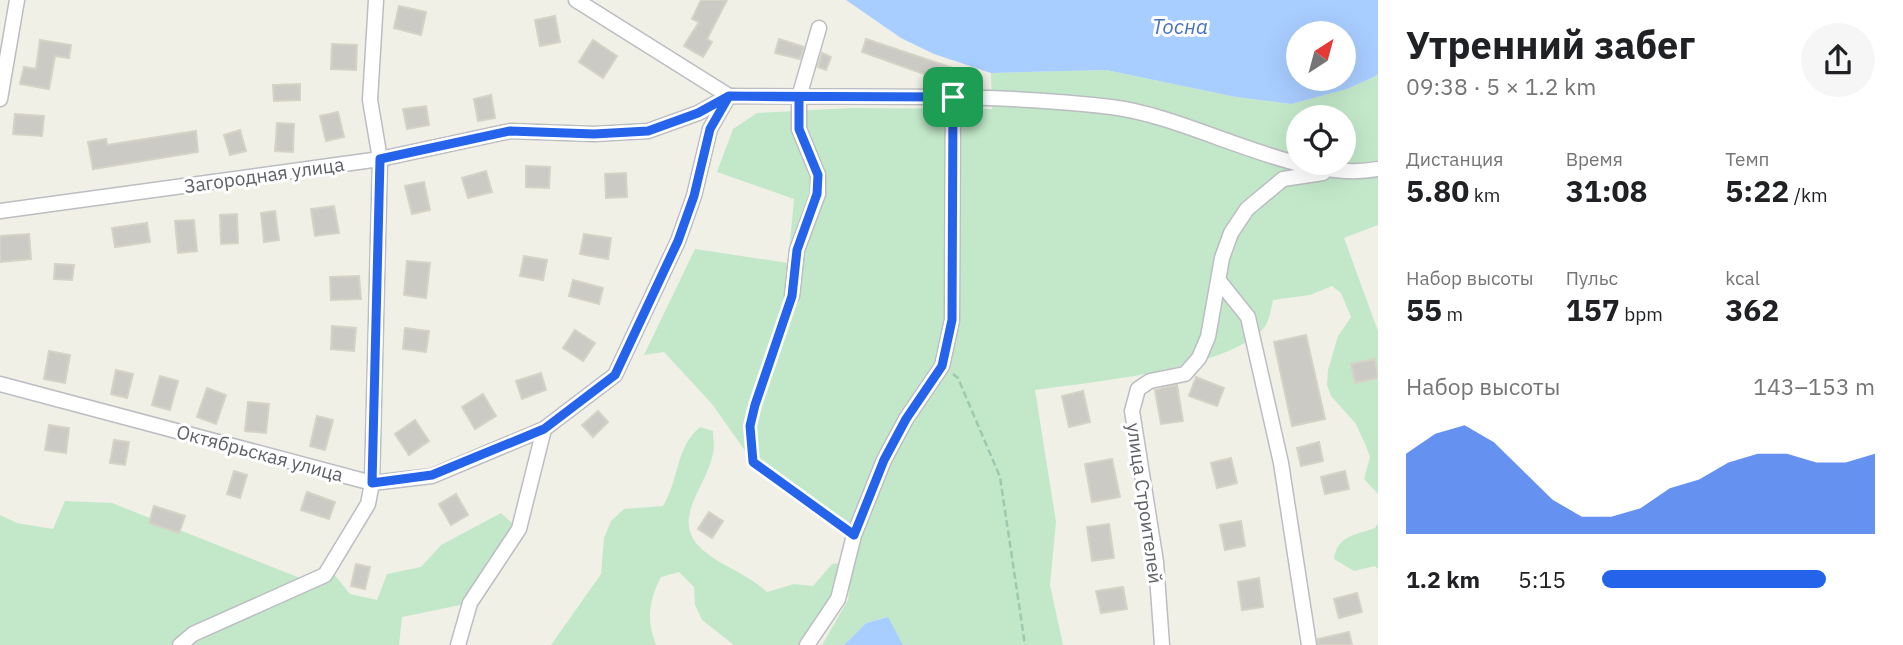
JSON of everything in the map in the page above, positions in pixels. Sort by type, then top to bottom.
[{"type":"street","points":[[0,99],[17,0]]},
{"type":"street","points":[[180,645],[193,634],[325,575],[368,504],[372,483],[380,159],[370,100],[376,0]]},
{"type":"street","points":[[576,0],[729,96],[953,97],[1114,107],[1286,159]]},
{"type":"street","points":[[792,296],[797,250],[817,194],[818,175],[799,129],[799,97],[819,28]]},
{"type":"street","name":"Загородная улица","points":[[0,211],[380,159],[510,131],[594,134],[648,131],[698,113],[729,96]]},
{"type":"street","name":"Октябрьская улица","points":[[0,384],[372,483],[432,475],[544,429],[615,375],[678,241],[694,196],[710,129],[729,96]]},
{"type":"street","points":[[807,645],[838,599],[854,535],[884,460],[906,419],[942,366],[952,320],[953,97]]},
{"type":"street","name":"улица Строителей","points":[[1356,170],[1378,169]]},
{"type":"street","name":"улица Строителей","points":[[1162,645],[1156,562],[1132,411],[1138,389],[1150,382],[1185,374],[1199,358],[1208,337],[1220,282],[1222,258],[1231,233],[1247,209],[1283,178],[1305,175]]},
{"type":"street","points":[[1220,282],[1248,317],[1281,463],[1309,645]]},
{"type":"street","points":[[458,645],[470,603],[519,529],[544,429]]},
{"type":"path","points":[[792,296],[755,405],[750,450],[753,462],[854,535]]},
{"type":"path","points":[[942,366],[958,378],[1000,477],[1025,645]]},
{"type":"green space","points":[[1106,70],[1236,97],[1291,104],[1340,91],[1356,91],[1356,85],[1378,75],[1378,225],[1344,238],[1378,331],[1378,494],[1364,479],[1370,457],[1356,424],[1331,396],[1327,385],[1328,370],[1338,336],[1351,317],[1341,293],[1332,286],[1310,295],[1273,300],[1268,320],[1262,330],[1243,344],[1218,355],[1155,372],[1035,390],[1056,522],[1050,585],[1063,645],[903,645],[887,617],[866,623],[844,645],[822,645],[848,600],[854,535],[753,462],[712,404],[664,352],[644,355],[695,249],[788,263],[794,199],[717,172],[733,129],[757,113],[851,108],[992,109],[991,73]]},
{"type":"green space","points":[[700,427],[713,431],[714,450],[693,503],[689,528],[694,540],[704,551],[767,592],[794,584],[813,586],[832,564],[848,562],[835,595],[804,645],[734,645],[702,620],[695,605],[694,587],[679,572],[661,577],[654,594],[650,619],[656,645],[551,645],[601,574],[604,538],[611,521],[624,509],[663,506],[686,444]]},
{"type":"green space","points":[[65,501],[112,503],[305,580],[180,635],[174,645],[0,645],[0,515],[17,523],[53,529]]},
{"type":"green space","points":[[501,513],[519,529],[470,603],[402,617],[399,645],[189,645],[235,620],[323,584],[330,580],[333,573],[350,594],[377,600],[387,574],[421,567],[441,545]]},
{"type":"green space","points":[[1378,523],[1378,569],[1375,566],[1354,571],[1334,559],[1343,541],[1375,528]]},
{"type":"water","name":"Тосна","points":[[846,0],[1378,0],[1378,75],[1356,85],[1356,21],[1286,21],[1286,91],[1340,91],[1291,104],[1236,97],[1106,70],[991,73],[934,54],[901,38]]},
{"type":"water","points":[[888,617],[903,645],[844,645],[866,623]]},
{"type":"building","points":[[701,0],[727,0],[707,39],[712,42],[703,57],[684,46],[699,22],[692,19]]},
{"type":"building","points":[[399,6],[426,12],[421,35],[394,28]]},
{"type":"building","points":[[555,16],[560,42],[540,46],[535,20]]},
{"type":"building","points":[[779,39],[804,47],[800,59],[775,53]]},
{"type":"building","points":[[866,39],[956,69],[949,83],[862,52]]},
{"type":"building","points":[[40,40],[71,45],[69,58],[55,56],[49,89],[20,84],[24,67],[36,69]]},
{"type":"building","points":[[593,40],[617,56],[603,78],[579,62]]},
{"type":"building","points":[[332,44],[357,45],[356,70],[331,69]]},
{"type":"building","points":[[822,53],[831,57],[826,70],[818,67]]},
{"type":"building","points":[[300,84],[300,100],[274,101],[273,85]]},
{"type":"building","points":[[491,95],[495,118],[478,121],[474,99]]},
{"type":"building","points":[[426,106],[429,125],[407,129],[403,109]]},
{"type":"building","points":[[338,112],[344,137],[326,141],[320,116]]},
{"type":"building","points":[[15,114],[44,116],[42,136],[13,134]]},
{"type":"building","points":[[277,123],[294,124],[293,152],[275,151]]},
{"type":"building","points":[[240,130],[246,151],[230,155],[224,135]]},
{"type":"building","points":[[196,131],[198,152],[93,169],[88,142],[106,139],[107,145]]},
{"type":"building","points":[[526,166],[550,167],[549,188],[526,187]]},
{"type":"building","points":[[486,171],[492,192],[468,198],[462,178]]},
{"type":"building","points":[[626,173],[627,197],[606,198],[605,174]]},
{"type":"building","points":[[424,182],[430,210],[412,214],[405,186]]},
{"type":"building","points":[[334,206],[339,233],[315,236],[311,209]]},
{"type":"building","points":[[275,211],[279,240],[264,242],[261,213]]},
{"type":"building","points":[[237,214],[238,243],[221,244],[220,215]]},
{"type":"building","points":[[194,220],[197,251],[178,253],[175,221]]},
{"type":"building","points":[[147,223],[150,242],[115,247],[112,228]]},
{"type":"building","points":[[29,234],[31,259],[0,262],[0,236]]},
{"type":"building","points":[[584,234],[611,238],[608,259],[580,254]]},
{"type":"building","points":[[524,256],[547,260],[543,280],[520,276]]},
{"type":"building","points":[[407,261],[430,263],[426,298],[404,295]]},
{"type":"building","points":[[55,264],[74,265],[72,280],[54,279]]},
{"type":"building","points":[[359,276],[361,299],[331,300],[330,277]]},
{"type":"building","points":[[573,280],[603,288],[599,304],[569,296]]},
{"type":"building","points":[[332,326],[356,328],[354,351],[331,349]]},
{"type":"building","points":[[405,328],[429,331],[426,352],[403,349]]},
{"type":"building","points":[[575,330],[595,343],[583,361],[563,348]]},
{"type":"building","points":[[1306,335],[1325,419],[1292,426],[1274,342]]},
{"type":"building","points":[[49,351],[70,355],[65,383],[44,379]]},
{"type":"building","points":[[1375,359],[1378,378],[1355,383],[1351,364]]},
{"type":"building","points":[[116,370],[133,374],[127,398],[111,394]]},
{"type":"building","points":[[541,373],[546,390],[522,399],[516,381]]},
{"type":"building","points":[[160,376],[178,381],[170,410],[152,405]]},
{"type":"building","points":[[1196,377],[1224,388],[1217,406],[1189,396]]},
{"type":"building","points":[[1177,385],[1183,421],[1161,424],[1155,390]]},
{"type":"building","points":[[207,388],[226,395],[216,424],[197,417]]},
{"type":"building","points":[[1083,391],[1090,422],[1069,427],[1062,396]]},
{"type":"building","points":[[483,394],[496,416],[475,429],[462,407]]},
{"type":"building","points":[[248,402],[269,404],[266,433],[245,431]]},
{"type":"building","points":[[598,411],[608,422],[593,437],[582,425]]},
{"type":"building","points":[[317,416],[333,420],[325,450],[310,446]]},
{"type":"building","points":[[415,420],[429,441],[409,455],[395,434]]},
{"type":"building","points":[[49,425],[69,428],[66,453],[45,450]]},
{"type":"building","points":[[114,440],[129,442],[125,465],[110,463]]},
{"type":"building","points":[[1319,442],[1323,461],[1301,466],[1297,448]]},
{"type":"building","points":[[1231,458],[1237,483],[1217,488],[1211,463]]},
{"type":"building","points":[[1112,459],[1120,497],[1092,502],[1085,464]]},
{"type":"building","points":[[234,471],[247,475],[240,498],[227,494]]},
{"type":"building","points":[[1345,471],[1349,489],[1325,494],[1321,477]]},
{"type":"building","points":[[307,492],[335,502],[329,519],[301,510]]},
{"type":"building","points":[[456,494],[468,515],[451,525],[439,504]]},
{"type":"building","points":[[154,506],[185,516],[179,533],[149,523]]},
{"type":"building","points":[[709,512],[723,521],[712,538],[698,529]]},
{"type":"building","points":[[1241,521],[1245,546],[1225,550],[1220,525]]},
{"type":"building","points":[[1109,524],[1114,558],[1092,561],[1087,527]]},
{"type":"building","points":[[356,564],[370,567],[365,589],[351,586]]},
{"type":"building","points":[[1259,578],[1263,607],[1242,610],[1238,582]]},
{"type":"building","points":[[1123,587],[1127,609],[1101,613],[1096,591]]},
{"type":"building","points":[[1357,593],[1362,612],[1339,618],[1334,599]]},
{"type":"building","points":[[1349,632],[1352,645],[1318,645],[1318,639]]},
{"type":"route","points":[[953,97],[729,96],[710,129],[694,196],[678,241],[615,375],[544,429],[432,475],[372,483],[380,159],[510,131],[594,134],[648,131],[698,113],[729,96],[799,97],[799,129],[818,175],[817,194],[797,250],[796,282],[792,296],[786,307],[755,405],[750,426],[750,450],[753,462],[854,535],[884,460],[906,419],[942,366],[952,320],[953,97]]}]
